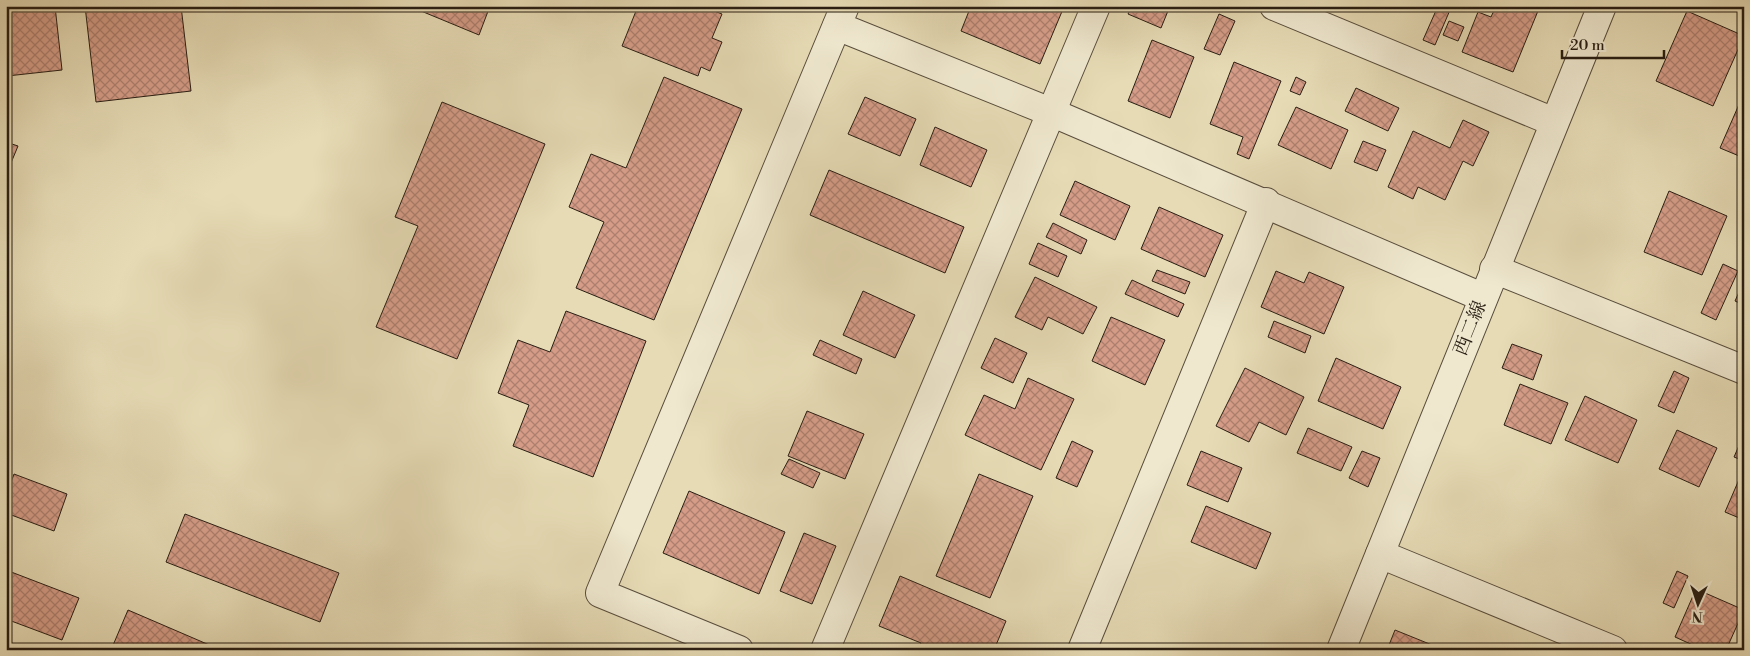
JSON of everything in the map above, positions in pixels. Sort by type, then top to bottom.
[{"type":"street","points":[[825,650],[1053,113],[1096,6]]},
{"type":"street","points":[[1274,6],[1554,122]]},
{"type":"street","name":"西二線","points":[[1340,650],[1482,296],[1602,6]]},
{"type":"street","points":[[739,650],[600,593],[841,16],[1053,113],[1266,202],[1482,296]]},
{"type":"street","points":[[1082,650],[1266,202]]},
{"type":"street","points":[[1494,269],[1744,370]]},
{"type":"street","points":[[1380,554],[1613,650]]},
{"type":"building","points":[[6,6],[55,6],[62,70],[7,76]]},
{"type":"building","points":[[85,6],[181,6],[191,91],[96,102]]},
{"type":"building","points":[[409,6],[490,6],[479,35]]},
{"type":"building","points":[[638,6],[701,6],[722,14],[712,38],[722,42],[710,71],[701,67],[698,76],[622,46]]},
{"type":"building","points":[[971,6],[1056,6],[1063,9],[1040,64],[961,31]]},
{"type":"building","points":[[1132,6],[1170,6],[1161,28],[1128,14]]},
{"type":"building","points":[[1438,6],[1450,10],[1435,45],[1423,40]]},
{"type":"building","points":[[1496,6],[1540,6],[1513,72],[1462,52],[1478,12],[1491,17]]},
{"type":"building","points":[[1687,11],[1744,36],[1713,106],[1656,81]]},
{"type":"building","points":[[1219,14],[1235,21],[1220,55],[1204,49]]},
{"type":"building","points":[[1449,21],[1464,27],[1458,41],[1443,35]]},
{"type":"building","points":[[1152,40],[1194,57],[1170,118],[1128,101]]},
{"type":"building","points":[[1234,62],[1281,81],[1249,159],[1237,154],[1243,137],[1210,124]]},
{"type":"building","points":[[664,77],[742,109],[654,320],[576,288],[604,222],[569,207],[591,154],[626,168]]},
{"type":"building","points":[[1296,77],[1306,82],[1300,95],[1290,91]]},
{"type":"building","points":[[1356,88],[1399,108],[1388,131],[1345,111]]},
{"type":"building","points":[[1744,93],[1744,158],[1720,148]]},
{"type":"building","points":[[865,97],[916,119],[900,156],[848,134]]},
{"type":"building","points":[[442,102],[545,144],[457,359],[376,327],[418,226],[395,217]]},
{"type":"building","points":[[1296,107],[1348,130],[1331,169],[1278,145]]},
{"type":"building","points":[[1463,120],[1489,132],[1473,166],[1463,161],[1445,200],[1418,187],[1413,199],[1388,187],[1413,131],[1450,148]]},
{"type":"building","points":[[935,127],[987,150],[971,187],[920,165]]},
{"type":"building","points":[[1363,141],[1386,150],[1377,171],[1354,162]]},
{"type":"building","points":[[6,142],[18,146],[6,175]]},
{"type":"building","points":[[829,170],[964,227],[945,273],[810,215]]},
{"type":"building","points":[[1075,181],[1130,206],[1115,240],[1060,215]]},
{"type":"building","points":[[1669,191],[1727,216],[1702,275],[1644,252]]},
{"type":"building","points":[[1159,207],[1223,235],[1205,277],[1141,249]]},
{"type":"building","points":[[1053,223],[1087,240],[1081,254],[1046,237]]},
{"type":"building","points":[[1038,243],[1067,256],[1058,277],[1029,264]]},
{"type":"building","points":[[1723,264],[1738,271],[1716,320],[1701,313]]},
{"type":"building","points":[[1157,270],[1190,282],[1185,294],[1152,281]]},
{"type":"building","points":[[1276,271],[1304,283],[1309,272],[1344,287],[1324,334],[1261,307]]},
{"type":"building","points":[[1035,277],[1097,307],[1083,334],[1048,317],[1042,330],[1015,317]]},
{"type":"building","points":[[1132,280],[1184,304],[1178,317],[1125,294]]},
{"type":"building","points":[[1744,281],[1744,305],[1735,301]]},
{"type":"building","points":[[863,291],[915,315],[895,358],[843,335]]},
{"type":"building","points":[[566,311],[646,341],[593,477],[513,446],[529,405],[498,393],[518,340],[550,352]]},
{"type":"building","points":[[1111,317],[1165,340],[1145,385],[1092,361]]},
{"type":"building","points":[[1274,321],[1311,336],[1305,353],[1268,337]]},
{"type":"building","points":[[995,338],[1027,353],[1013,383],[981,368]]},
{"type":"building","points":[[820,340],[862,359],[856,374],[813,355]]},
{"type":"building","points":[[1512,344],[1542,355],[1533,380],[1502,368]]},
{"type":"building","points":[[1336,358],[1401,387],[1383,429],[1318,401]]},
{"type":"building","points":[[1245,368],[1304,397],[1286,435],[1259,422],[1249,442],[1216,426]]},
{"type":"building","points":[[1674,371],[1689,378],[1674,413],[1658,406]]},
{"type":"building","points":[[1028,378],[1074,399],[1041,470],[965,435],[984,395],[1015,409]]},
{"type":"building","points":[[1520,384],[1568,403],[1551,444],[1504,425]]},
{"type":"building","points":[[1585,396],[1637,420],[1618,463],[1565,440]]},
{"type":"building","points":[[807,411],[864,434],[845,479],[788,456]]},
{"type":"building","points":[[1308,428],[1352,447],[1341,471],[1297,453]]},
{"type":"building","points":[[1677,430],[1717,448],[1699,487],[1659,469]]},
{"type":"building","points":[[1744,434],[1744,461],[1734,457]]},
{"type":"building","points":[[1072,441],[1093,451],[1077,487],[1056,478]]},
{"type":"building","points":[[1201,451],[1242,468],[1228,502],[1187,485]]},
{"type":"building","points":[[1362,451],[1380,458],[1368,487],[1349,478]]},
{"type":"building","points":[[789,459],[820,473],[813,488],[781,474]]},
{"type":"building","points":[[1744,468],[1744,520],[1725,512]]},
{"type":"building","points":[[14,474],[67,494],[54,531],[6,513],[6,495]]},
{"type":"building","points":[[979,474],[1033,496],[990,598],[936,576]]},
{"type":"building","points":[[689,491],[785,532],[759,594],[663,553]]},
{"type":"building","points":[[1206,506],[1271,533],[1256,569],[1191,542]]},
{"type":"building","points":[[185,514],[339,573],[320,622],[166,562]]},
{"type":"building","points":[[804,533],[836,546],[812,604],[780,591]]},
{"type":"building","points":[[6,570],[79,598],[62,640],[6,619]]},
{"type":"building","points":[[1677,571],[1688,576],[1674,608],[1663,603]]},
{"type":"building","points":[[900,576],[1006,621],[994,650],[918,650],[921,643],[879,626]]},
{"type":"building","points":[[1696,589],[1744,610],[1726,650],[1704,650],[1675,637]]},
{"type":"building","points":[[128,610],[221,650],[111,650]]},
{"type":"building","points":[[1395,630],[1437,647],[1435,650],[1387,650]]}]
